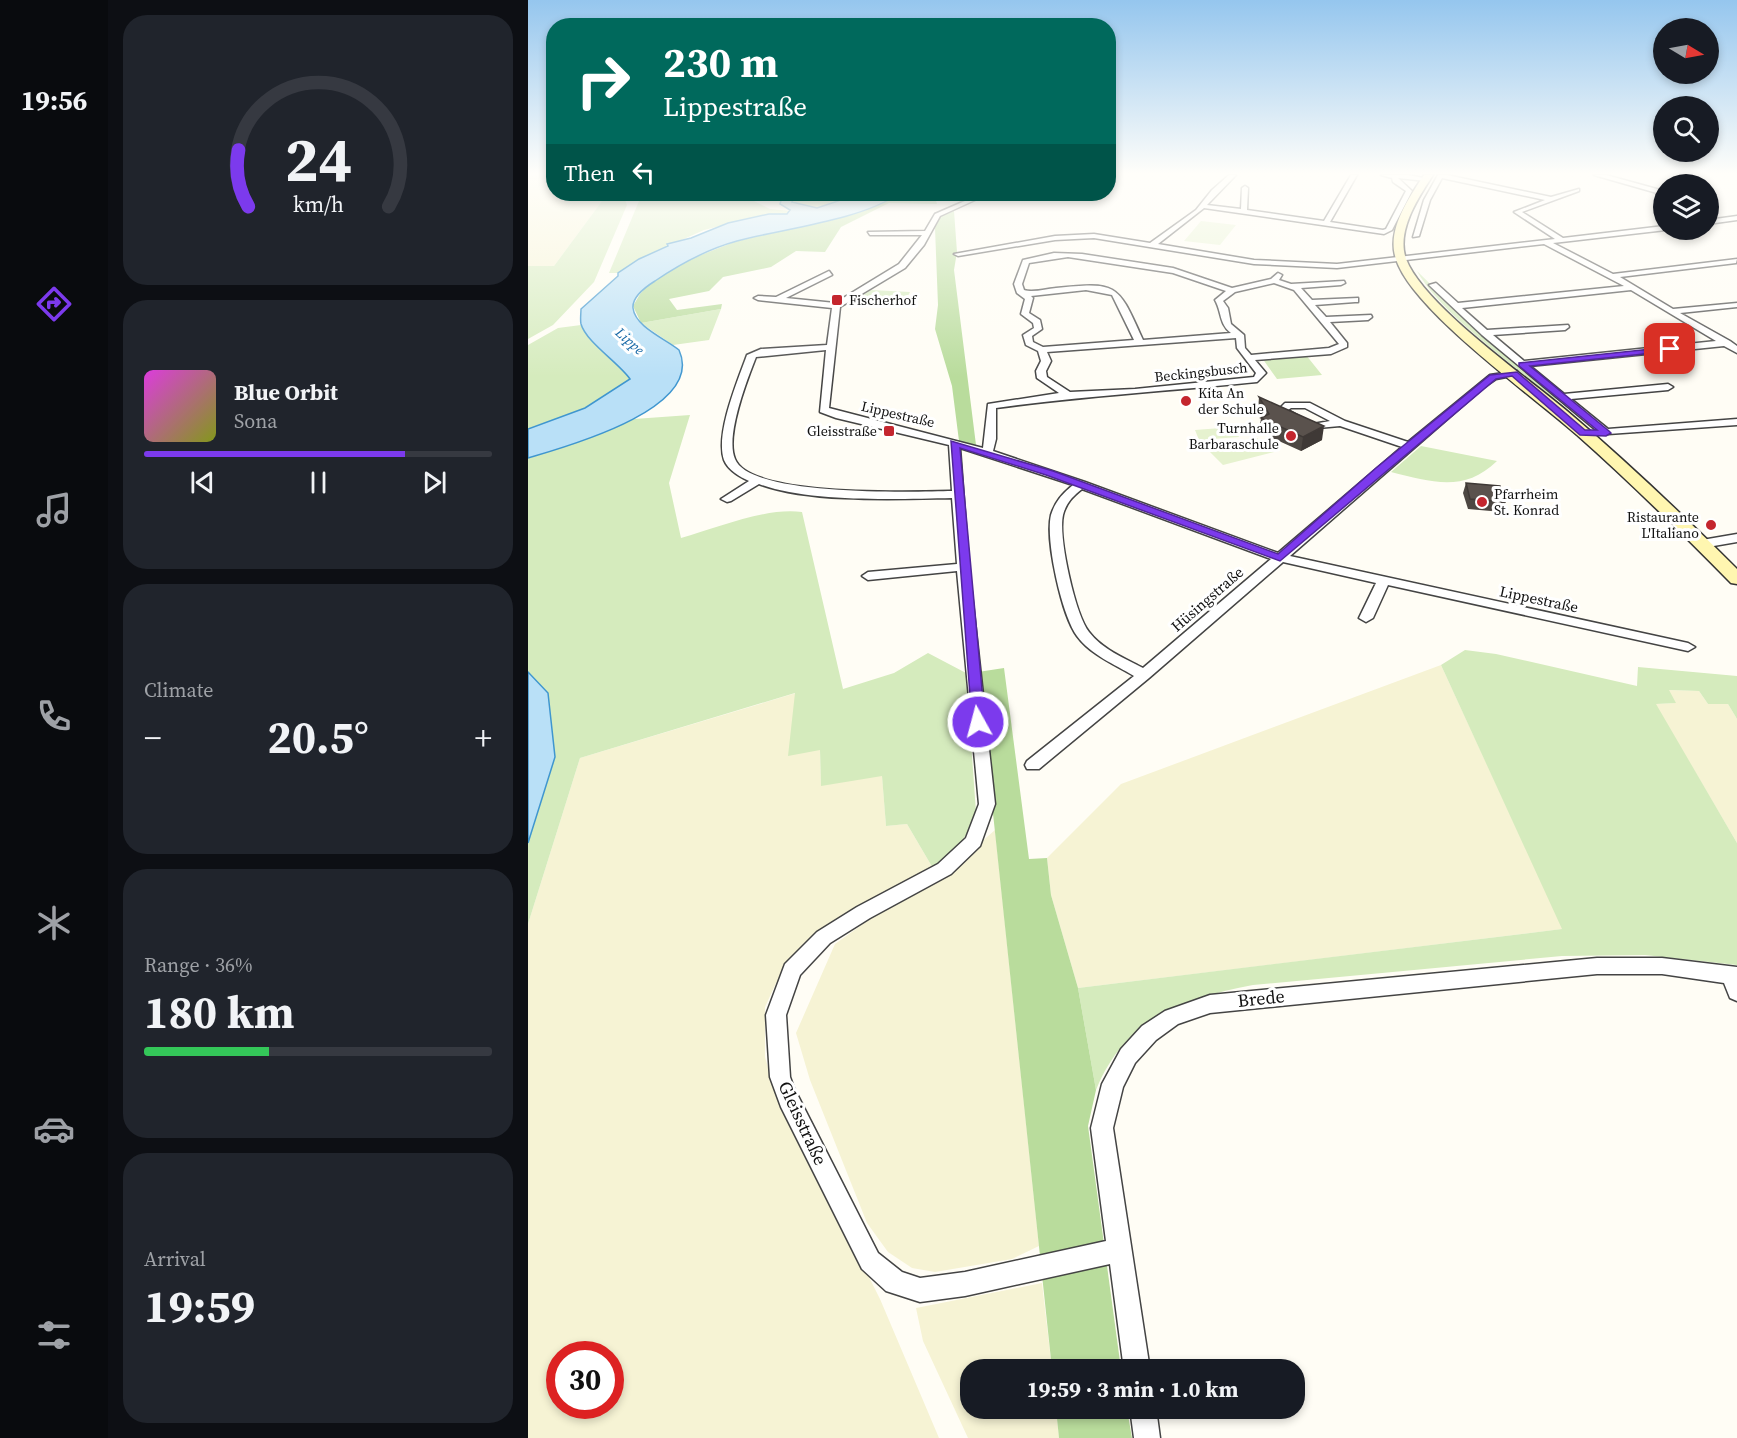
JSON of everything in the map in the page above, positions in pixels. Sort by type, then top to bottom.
[{"type":"main road","points":[[1399,242],[1401,260],[1413,279],[1444,313],[1518,369],[1737,579]]},
{"type":"street","points":[[758,298],[836,306],[899,269],[920,242]]},
{"type":"street","points":[[958,254],[1035,242]]},
{"type":"street","points":[[1135,242],[1282,265],[1350,266],[1545,242]]},
{"type":"street","points":[[1152,245],[1156,242]]},
{"type":"street","points":[[1546,242],[1674,311],[1737,350]]},
{"type":"street","points":[[1140,344],[1120,300],[1111,291],[1091,289],[1026,294],[1020,291],[1018,284],[1026,262],[1041,257],[1087,255],[1138,267],[1175,271],[1212,286],[1232,290],[1274,281],[1291,286],[1341,283]]},
{"type":"street","points":[[1612,276],[1736,261]]},
{"type":"street","points":[[1274,281],[1282,265]]},
{"type":"street","points":[[777,300],[829,273]]},
{"type":"street","points":[[1433,285],[1485,333],[1518,369],[1562,397],[1606,433]]},
{"type":"street","points":[[1248,358],[1331,351],[1341,347],[1344,342],[1310,303],[1291,286]]},
{"type":"street","points":[[1455,306],[1632,288]]},
{"type":"street","name":"Beckingsbusch","points":[[987,454],[991,439],[992,406],[1068,395],[1250,382],[1260,377],[1261,373],[1241,348],[1240,335],[1227,327],[1222,320],[1225,312],[1219,300],[1232,290]]},
{"type":"street","points":[[1026,294],[1030,304],[1025,314],[1037,322],[1038,329],[1027,335],[1029,343],[1042,350],[1240,335]]},
{"type":"street","points":[[1310,303],[1355,300]]},
{"type":"street","points":[[1674,311],[1737,305]]},
{"type":"street","name":"Lippestraße","points":[[836,306],[824,410],[840,416],[954,443],[1081,484],[1280,558],[1688,647]]},
{"type":"street","points":[[1325,320],[1368,317]]},
{"type":"street","points":[[1485,333],[1565,327]]},
{"type":"street","name":"Hüsingstraße","points":[[1033,765],[1144,675],[1408,446],[1493,377],[1518,369],[1727,344]]},
{"type":"street","points":[[830,347],[761,352],[751,356],[731,428],[729,459],[737,472],[758,480],[807,490],[861,495],[957,494]]},
{"type":"street","points":[[1042,350],[1046,362],[1041,371],[1042,378],[1068,395]]},
{"type":"street","points":[[1562,397],[1668,387]]},
{"type":"street","points":[[1341,423],[1311,427],[1286,416],[1282,411],[1288,405],[1302,404],[1341,423],[1408,446]]},
{"type":"street","points":[[1583,433],[1737,422]]},
{"type":"street","name":"Gleisstraße","points":[[954,443],[963,567],[986,795],[986,819],[971,845],[950,864],[920,884],[838,927],[811,948],[789,974],[777,1003],[774,1022],[774,1045],[780,1080],[870,1261],[895,1282],[920,1290],[965,1284],[1118,1250]]},
{"type":"street","points":[[727,499],[758,480]]},
{"type":"street","points":[[1081,484],[1062,502],[1055,525],[1056,541],[1077,624],[1081,633],[1090,642],[1144,675]]},
{"type":"street","points":[[1702,543],[1737,538]]},
{"type":"street","points":[[868,576],[963,567]]},
{"type":"street","points":[[1366,618],[1383,582]]},
{"type":"street","name":"Brede","points":[[1135,1359],[1102,1128],[1113,1084],[1128,1056],[1149,1034],[1172,1017],[1210,1004],[1597,966],[1662,966],[1735,981]]},
{"type":"street","points":[[1144,1419],[1147,1438]]},
{"type":"shaded area","points":[[528,242],[572,242],[554,266],[528,266]]},
{"type":"shaded area","points":[[1441,665],[1563,929],[1078,988],[1051,895],[1047,858],[1121,784]]},
{"type":"shaded area","points":[[1668,690],[1699,691],[1708,704],[1728,704],[1737,719],[1737,843],[1655,704],[1675,703]]},
{"type":"shaded area","points":[[796,693],[820,750],[821,785],[882,775],[886,826],[907,824],[934,870],[833,922],[803,944],[776,983],[765,1007],[765,1057],[774,1088],[880,1299],[939,1438],[528,1438],[528,924],[580,758]]},
{"type":"shaded area","points":[[995,830],[1039,1246],[1012,1259],[935,1272],[912,1268],[888,1252],[867,1223],[810,1080],[796,1033],[835,944],[870,919],[940,878]]},
{"type":"shaded area","points":[[1042,1283],[1051,1359],[960,1359],[960,1419],[1057,1419],[1059,1438],[968,1438],[923,1341],[916,1308]]},
{"type":"green space","points":[[572,242],[611,242],[594,282],[553,325],[528,339],[528,266],[554,266]]},
{"type":"green space","points":[[622,242],[677,242],[639,259],[618,273],[609,273]]},
{"type":"green space","points":[[734,242],[831,242],[825,252],[796,251],[771,267],[723,277],[709,291],[669,299],[677,310],[722,304],[721,309],[641,323],[633,306],[640,294],[649,284],[691,259]]},
{"type":"green space","points":[[936,242],[956,242],[954,270],[976,445],[959,441],[952,386],[935,329],[938,305]]},
{"type":"green space","points":[[1194,242],[1222,242],[1220,245]]},
{"type":"green space","points":[[1417,271],[1475,328],[1561,401],[1553,398],[1460,321],[1442,304]]},
{"type":"green space","points":[[871,290],[910,292],[903,305],[848,305]]},
{"type":"green space","points":[[721,309],[709,340],[673,345],[641,323]]},
{"type":"green space","points":[[581,325],[631,379],[585,408],[528,429],[528,345],[558,328]]},
{"type":"green space","points":[[1306,355],[1322,375],[1277,379],[1262,358]]},
{"type":"green space","points":[[690,415],[669,483],[681,538],[757,515],[788,511],[802,512],[843,689],[894,673],[928,653],[966,673],[976,812],[960,844],[934,870],[907,824],[886,826],[882,776],[821,786],[820,750],[788,756],[795,693],[580,758],[528,924],[528,843],[548,693],[528,672],[528,458],[585,440],[634,419]]},
{"type":"green space","points":[[1234,427],[1239,437],[1199,440],[1195,430]]},
{"type":"green space","points":[[1257,438],[1274,452],[1223,465],[1208,450]]},
{"type":"green space","points":[[1421,446],[1497,461],[1485,471],[1460,481],[1434,481],[1391,472]]},
{"type":"green space","points":[[1465,650],[1496,654],[1637,686],[1638,667],[1737,676],[1737,719],[1728,704],[1708,704],[1699,691],[1669,690],[1676,703],[1656,704],[1737,843],[1737,965],[1645,955],[1562,956],[1253,985],[1203,997],[1159,1015],[1140,1028],[1123,1045],[1108,1065],[1096,1090],[1078,988],[1562,929],[1441,665]]},
{"type":"green space","points":[[1004,668],[1029,859],[1047,858],[1051,895],[1078,988],[1096,1090],[1088,1126],[1120,1359],[1051,1359],[978,672]]},
{"type":"green space","points":[[1057,1419],[1129,1419],[1132,1438],[1059,1438]]},
{"type":"water","name":"Lippe","points":[[734,242],[715,248],[674,269],[644,289],[633,304],[635,315],[645,327],[679,350],[682,371],[672,390],[653,407],[628,422],[599,435],[528,458],[528,429],[585,408],[630,379],[584,331],[581,309],[618,276],[618,273],[639,259],[668,246],[667,244]]},
{"type":"water","points":[[528,672],[548,693],[555,757],[528,843]]},
{"type":"building","points":[[1259,397],[1324,426],[1303,437],[1261,418],[1269,414]]},
{"type":"building","points":[[1466,483],[1500,486],[1505,502],[1470,499]]},
{"type":"place","name":"Fischerhof","points":[[837,300]]},
{"type":"place","name":"Kita An der Schule","points":[[1186,401]]},
{"type":"place","name":"Gleisstraße","points":[[889,431]]},
{"type":"place","name":"Turnhalle Barbaraschule","points":[[1291,436]]},
{"type":"place","name":"Pfarrheim St. Konrad","points":[[1482,502]]},
{"type":"place","name":"Ristaurante L'Italiano","points":[[1711,525]]},
{"type":"route","points":[[978,722],[954,443],[1033,467],[1280,558],[1380,470],[1493,377],[1514,373],[1583,433],[1606,433],[1522,364],[1670,349]]}]
